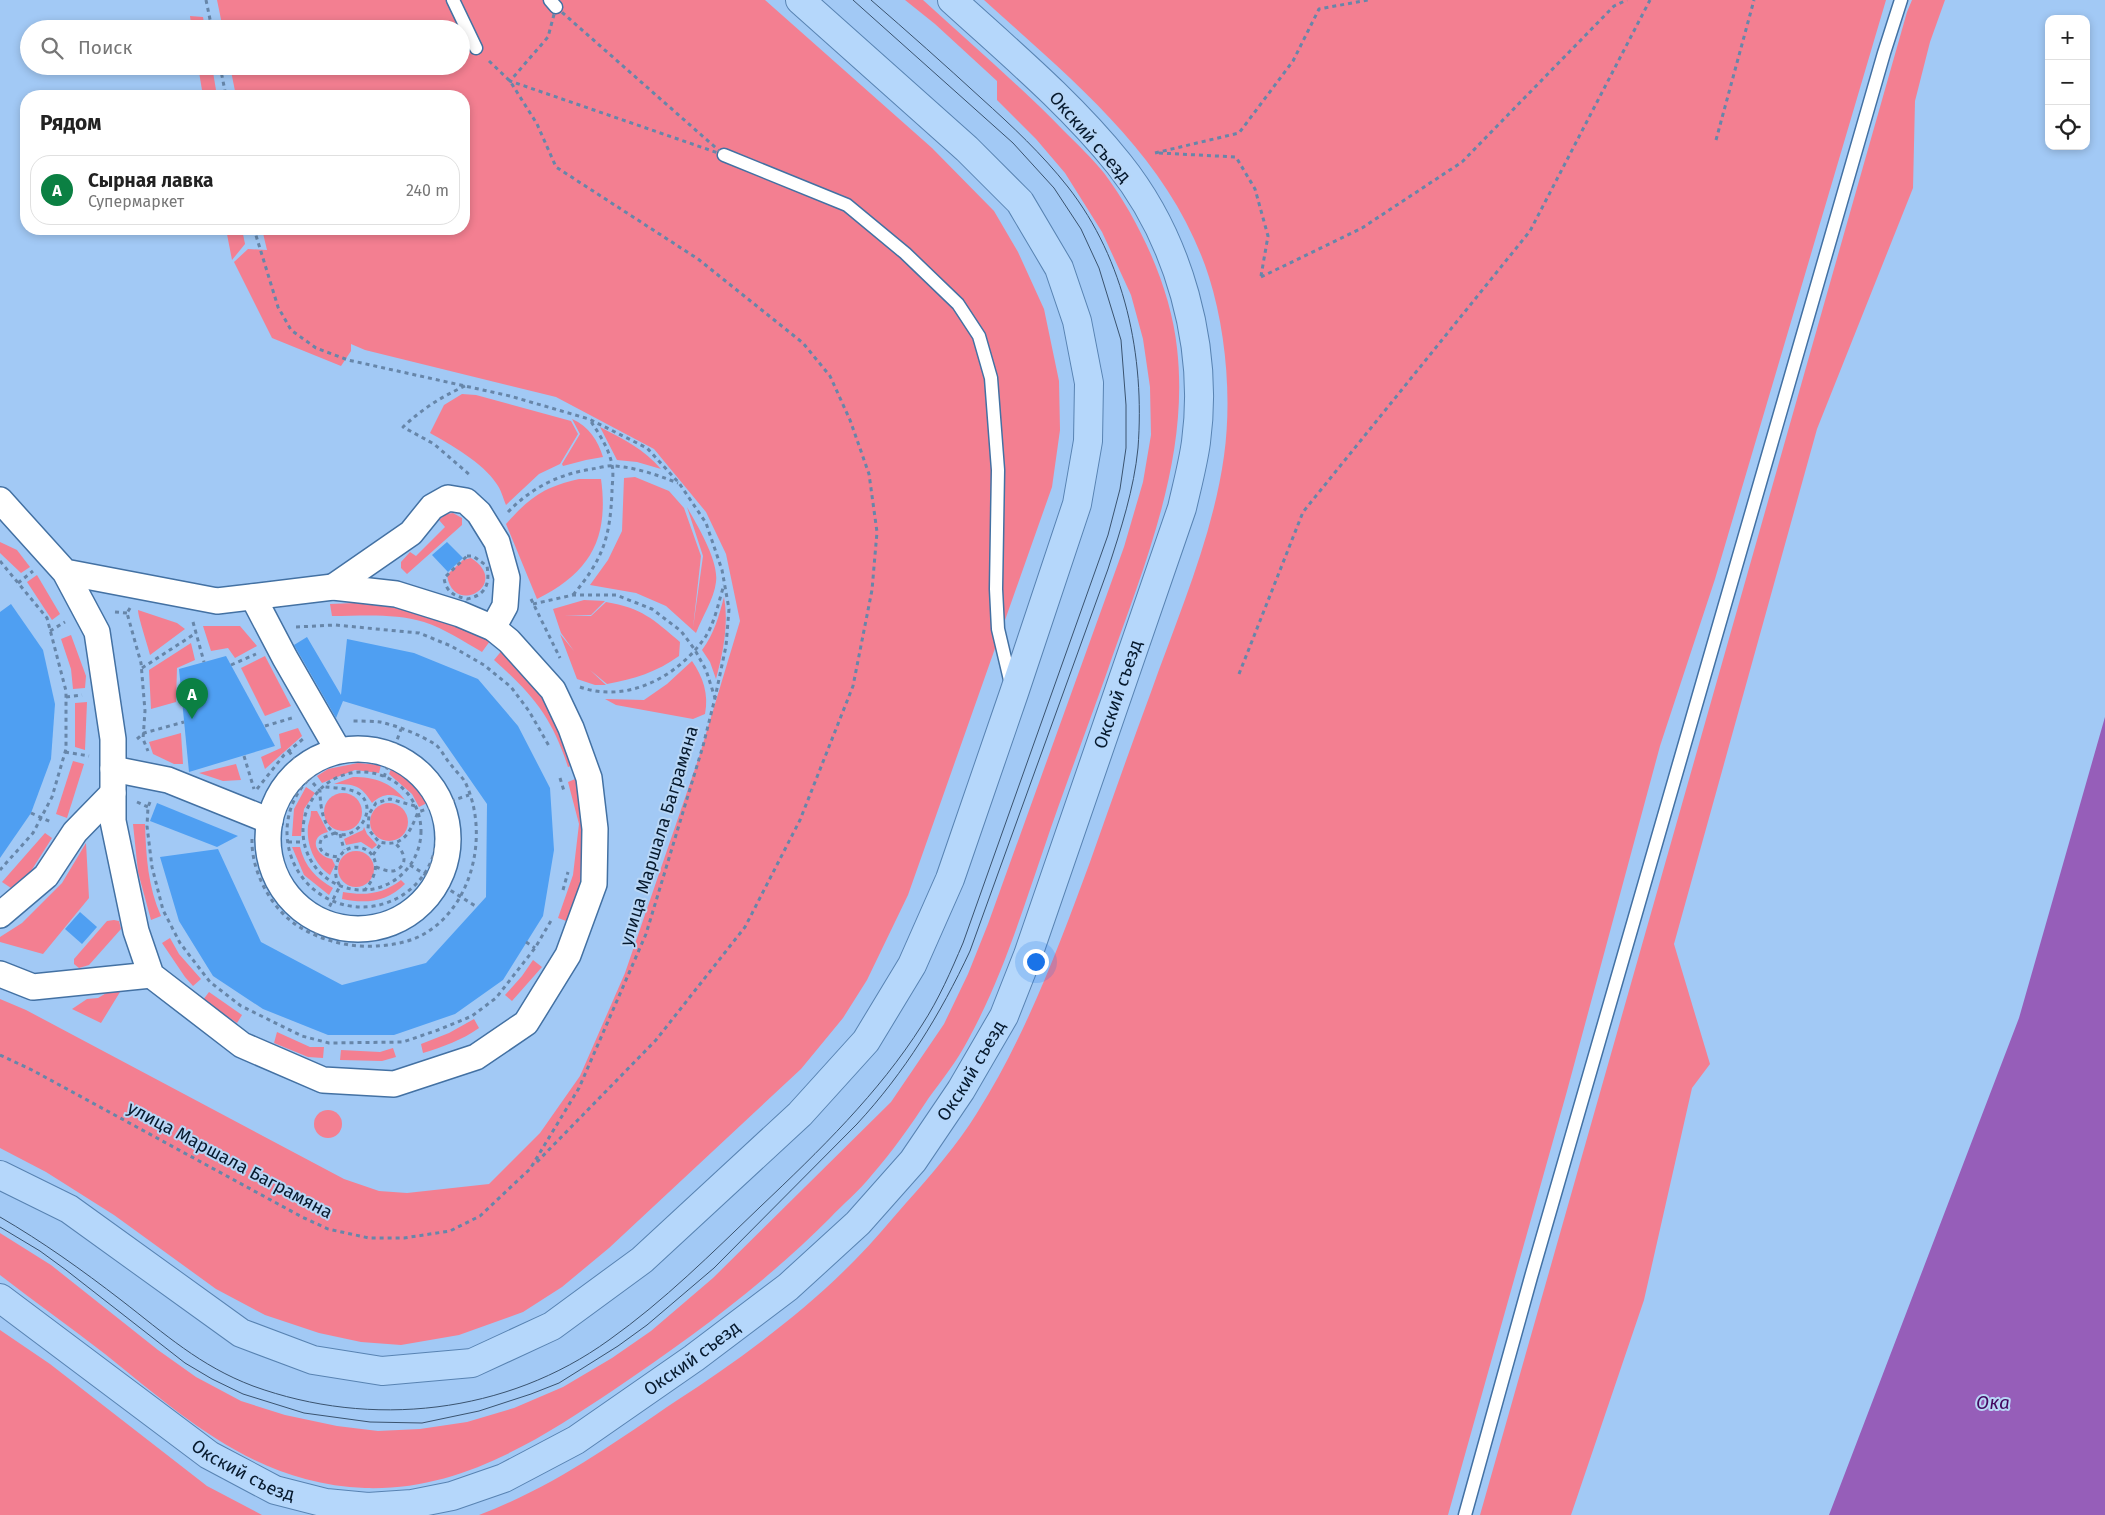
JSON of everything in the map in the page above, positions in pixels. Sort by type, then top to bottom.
[{"type":"main road","points":[[0,1175],[69,1209],[241,1333],[313,1360],[382,1371],[472,1363],[552,1326],[642,1260],[800,1114],[866,1041],[912,966],[950,879],[1014,693],[1077,504],[1088,441],[1089,383],[1076,321],[1059,268],[1020,202],[967,149],[800,0]]},
{"type":"main road","name":"Окский съезд","points":[[0,1298],[209,1456],[275,1490],[326,1502],[368,1506],[412,1504],[452,1496],[504,1478],[576,1440],[694,1358],[788,1287],[858,1223],[913,1161],[961,1090],[1004,1016],[1028,955],[1182,508],[1196,441],[1199,388],[1192,324],[1176,267],[1152,214],[1120,165],[1075,115],[952,0]]},
{"type":"street","points":[[333,586],[411,533],[432,506],[448,498],[466,501],[479,513],[497,542],[506,578],[505,606],[493,628]]},
{"type":"street","points":[[0,500],[65,572],[97,632],[113,739],[113,821],[136,931],[151,975],[242,1045],[323,1080],[394,1084],[476,1057],[526,1023],[568,955],[591,893],[594,884],[595,829],[589,778],[571,728],[553,690],[509,641],[493,628],[460,614],[396,594],[333,586],[217,601],[65,572]]},
{"type":"street","points":[[253,597],[285,658],[338,750]]},
{"type":"street","points":[[113,781],[168,780],[261,828],[267,837],[271,866],[284,892],[304,912],[323,919],[330,925],[358,930],[387,926],[413,912],[434,890],[431,877],[447,862],[449,831],[423,775],[398,757],[388,764],[369,748],[338,750],[300,766],[286,783],[261,828]]},
{"type":"street","points":[[0,915],[46,876],[75,832],[113,781]]},
{"type":"street","points":[[0,974],[33,987],[151,975]]},
{"type":"lane","points":[[453,0],[463,20]]},
{"type":"lane","points":[[1466,1515],[1531,1278],[1884,53],[1901,0]]},
{"type":"lane","points":[[470,35],[476,48]]},
{"type":"lane","points":[[724,155],[847,205],[905,253],[958,304],[979,336],[992,378],[998,470],[996,588],[998,629],[1014,693]]},
{"type":"path","points":[[206,0],[210,20]]},
{"type":"path","points":[[1368,0],[1319,9],[1293,60],[1239,133],[1155,153],[1236,157],[1255,189],[1268,236],[1261,277],[1362,228],[1462,162],[1614,6],[1627,0]]},
{"type":"path","points":[[1239,674],[1303,512],[1530,231],[1650,0]]},
{"type":"path","points":[[1716,140],[1754,0]]},
{"type":"path","points":[[510,81],[548,37],[553,4]]},
{"type":"path","points":[[553,4],[724,155]]},
{"type":"path","points":[[476,48],[510,81],[537,124],[556,167],[698,259],[803,343],[830,376],[850,420],[869,474],[877,532],[872,590],[853,686],[800,820],[745,927],[656,1040],[530,1169]]},
{"type":"path","points":[[222,75],[225,90]]},
{"type":"path","points":[[510,81],[724,155]]},
{"type":"path","name":"улица Маршала Баграмяна","points":[[0,1055],[32,1070],[302,1217],[328,1229],[360,1236],[404,1238],[450,1230],[480,1216],[530,1169],[579,1088],[646,934],[703,746],[726,646],[729,609],[725,584],[706,523],[679,483],[647,448],[589,420],[510,396],[348,360],[316,348],[291,330],[278,307],[256,235]]},
{"type":"path","points":[[573,594],[590,574],[603,550],[610,523],[613,466],[605,444],[589,420]]},
{"type":"path","points":[[502,519],[521,498],[548,481],[577,471],[613,466],[643,470],[679,483]]},
{"type":"path","points":[[467,556],[473,556],[488,566],[488,585],[482,593],[474,598],[467,599],[451,593],[446,587],[444,578],[467,556]]},
{"type":"path","points":[[0,561],[47,618],[66,691],[66,748],[52,797],[33,833],[0,870]]},
{"type":"path","points":[[572,684],[592,691],[636,689],[657,680],[676,668],[695,650],[707,634],[725,584]]},
{"type":"path","points":[[533,604],[573,594],[616,595],[652,609],[681,630],[706,670],[715,698]]},
{"type":"path","points":[[131,606],[128,613],[142,668],[145,712],[143,739],[150,757]]},
{"type":"path","points":[[202,620],[192,620],[204,662]]},
{"type":"path","points":[[289,632],[297,626],[335,625],[418,633],[451,646],[484,665],[511,687],[529,711],[553,754]]},
{"type":"path","points":[[142,668],[196,633]]},
{"type":"path","points":[[231,665],[257,653]]},
{"type":"path","points":[[264,726],[296,716]]},
{"type":"path","points":[[339,720],[380,722],[400,729],[438,746],[465,783],[477,829],[475,852],[465,890],[440,923],[423,935],[406,942],[364,947],[349,946],[323,919],[317,893],[294,866],[288,842],[286,831],[288,814],[296,795],[306,736],[339,720]]},
{"type":"path","points":[[144,733],[184,722]]},
{"type":"path","points":[[388,764],[418,812],[421,836],[418,849],[407,869],[393,881],[380,887],[365,890],[340,886],[324,876],[314,865],[307,852],[304,842],[304,823],[308,808],[324,786],[346,775],[371,773],[388,764],[400,729]]},
{"type":"path","points":[[244,756],[254,790]]},
{"type":"path","points":[[246,792],[258,789],[300,766],[319,769],[345,758],[372,757],[410,773],[438,805],[437,838],[431,877]]},
{"type":"path","points":[[300,766],[320,790],[322,816],[326,825],[338,834],[344,850]]},
{"type":"path","points":[[559,771],[565,799]]},
{"type":"path","points":[[324,786],[346,789],[362,796],[366,805],[368,830],[373,837],[382,842],[395,843],[402,849],[404,855],[401,867],[390,871],[376,866]]},
{"type":"path","points":[[395,843],[408,834],[418,812],[469,795]]},
{"type":"path","points":[[152,799],[148,807],[147,826],[152,866],[163,910],[180,943],[210,982],[241,1006],[302,1036],[329,1042],[365,1044],[403,1042],[472,1016],[496,998],[549,928],[555,913]]},
{"type":"path","points":[[339,857],[327,855],[320,850],[319,846],[324,836],[350,833],[358,830],[372,808],[382,801],[390,800],[415,806]]},
{"type":"path","points":[[31,813],[41,818]]},
{"type":"path","points":[[261,828],[260,878],[270,898],[294,924],[323,919],[350,906],[368,907],[385,904],[402,896],[415,885],[431,877]]},
{"type":"path","points":[[288,842],[304,842]]},
{"type":"path","points":[[373,855],[382,842]]},
{"type":"path","points":[[340,886],[336,878],[339,857],[344,850],[354,847],[362,848],[373,855],[376,866],[374,878],[365,890]]},
{"type":"path","points":[[410,865],[477,907]]},
{"type":"path","points":[[401,867],[407,869]]},
{"type":"path","points":[[561,897],[568,871]]},
{"type":"path","points":[[323,919],[340,886]]},
{"type":"path","points":[[526,942],[535,948]]},
{"type":"shaded area","points":[[217,0],[765,0],[932,148],[994,211],[1018,252],[1044,309],[1059,381],[1060,430],[1052,487],[908,895],[867,980],[843,1018],[801,1069],[609,1248],[562,1287],[523,1312],[459,1335],[401,1345],[361,1342],[319,1333],[265,1315],[216,1289],[114,1215],[46,1172],[0,1148],[0,999],[26,1010],[344,1179],[379,1191],[407,1193],[489,1184],[540,1133],[580,1076],[625,973],[699,757],[740,621],[726,554],[706,512],[654,449],[556,397],[365,350],[351,344],[351,351],[341,366],[272,338],[234,262],[248,249],[267,250],[263,235],[470,235],[470,90],[235,90],[232,75],[470,75],[470,20],[221,20]]},
{"type":"shaded area","points":[[905,0],[923,0],[1029,97],[1104,173],[1130,212],[1152,256],[1168,303],[1177,348],[1179,390],[1177,431],[1160,513],[1135,593],[991,994],[954,1063],[894,1148],[861,1187],[805,1242],[727,1309],[672,1350],[586,1408],[528,1444],[497,1459],[433,1481],[400,1487],[365,1488],[326,1484],[290,1474],[256,1461],[224,1444],[194,1423],[0,1275],[0,1233],[51,1265],[158,1350],[196,1377],[241,1401],[285,1415],[337,1426],[378,1431],[420,1429],[467,1422],[514,1408],[563,1387],[612,1358],[651,1331],[713,1278],[891,1102],[944,1024],[968,974],[988,924],[1124,547],[1143,482],[1151,435],[1150,387],[1143,339],[1131,295],[1102,232],[1065,173],[1036,139],[997,100],[997,81],[935,24]]},
{"type":"shaded area","points":[[984,0],[1886,0],[1715,579],[1660,746],[1567,1091],[1448,1515],[479,1515],[532,1492],[581,1464],[700,1385],[792,1318],[835,1280],[875,1239],[952,1148],[977,1113],[995,1083],[1040,991],[1078,895],[1194,576],[1219,486],[1226,434],[1226,365],[1220,320],[1209,277],[1192,234],[1170,195],[1145,158],[1116,124],[1084,92]]},
{"type":"shaded area","points":[[1912,0],[1945,0],[1930,42],[1915,101],[1913,188],[1817,429],[1674,944],[1710,1064],[1692,1088],[1644,1300],[1571,1515],[1480,1515],[1907,12]]},
{"type":"shaded area","points":[[190,16],[203,17],[204,20],[191,20]]},
{"type":"shaded area","points":[[200,75],[214,75],[216,90],[202,90]]},
{"type":"shaded area","points":[[227,235],[243,235],[245,244],[232,260]]},
{"type":"shaded area","points":[[462,394],[476,395],[571,421],[578,434],[560,464],[539,474],[506,505],[498,485],[483,468],[430,433],[444,405]]},
{"type":"shaded area","points":[[572,419],[588,430],[603,457],[563,466],[562,464],[580,434]]},
{"type":"shaded area","points":[[600,427],[640,450],[661,469],[637,462],[617,460]]},
{"type":"shaded area","points":[[635,477],[669,491],[684,508],[701,556],[693,628],[703,556],[687,507],[711,554],[716,573],[715,588],[696,633],[666,606],[636,593],[590,585],[608,560],[622,531],[624,478]]},
{"type":"shaded area","points":[[579,479],[601,479],[603,500],[599,536],[583,565],[556,589],[537,599],[506,524],[538,494]]},
{"type":"shaded area","points":[[453,513],[462,518],[462,525],[407,574],[401,568],[401,562],[410,552],[416,556],[445,527],[439,520],[446,514]]},
{"type":"shaded area","points":[[0,542],[17,550],[30,567],[21,573],[0,553]]},
{"type":"shaded area","points":[[471,558],[482,568],[485,578],[483,586],[477,592],[468,595],[459,594],[451,588],[447,575],[463,560]]},
{"type":"shaded area","points":[[37,575],[60,614],[52,620],[27,582]]},
{"type":"shaded area","points":[[724,597],[726,618],[721,659],[716,679],[710,662],[702,650],[713,631]]},
{"type":"shaded area","points":[[584,600],[605,601],[591,615],[564,615],[591,616],[606,602],[638,611],[680,642],[679,656],[645,674],[607,684],[590,670],[606,685],[595,685],[577,679],[560,634],[574,651],[561,633],[553,609]]},
{"type":"shaded area","points":[[355,603],[416,610],[462,624],[490,641],[482,652],[439,628],[413,619],[378,616],[332,616],[330,604]]},
{"type":"shaded area","points":[[138,610],[177,623],[185,629],[150,655]]},
{"type":"shaded area","points":[[203,626],[240,626],[257,646],[235,658],[228,648],[211,651]]},
{"type":"shaded area","points":[[71,635],[86,676],[85,688],[73,689],[71,669],[61,639]]},
{"type":"shaded area","points":[[191,643],[195,660],[177,668],[176,702],[151,709],[149,670]]},
{"type":"shaded area","points":[[503,649],[535,681],[580,763],[568,767],[562,749],[548,720],[530,696],[494,660]]},
{"type":"shaded area","points":[[265,656],[291,706],[265,716],[241,668]]},
{"type":"shaded area","points":[[692,661],[699,673],[706,693],[705,714],[693,719],[616,705],[605,699],[644,700],[667,684]]},
{"type":"shaded area","points":[[87,702],[85,750],[75,747],[75,703]]},
{"type":"shaded area","points":[[298,728],[302,736],[265,769],[261,757],[281,748],[279,734]]},
{"type":"shaded area","points":[[181,733],[183,764],[174,764],[153,754],[149,742]]},
{"type":"shaded area","points":[[73,761],[84,764],[67,818],[56,814]]},
{"type":"shaded area","points":[[358,763],[381,765],[379,773],[355,770],[322,783],[317,776],[328,769]]},
{"type":"shaded area","points":[[236,764],[241,780],[223,781],[199,773]]},
{"type":"shaded area","points":[[391,769],[414,784],[427,803],[419,807],[412,794],[389,774]]},
{"type":"shaded area","points":[[353,777],[368,778],[382,782],[394,789],[405,800],[388,795],[380,797],[372,803],[364,792],[352,785],[334,784]]},
{"type":"shaded area","points":[[580,777],[584,789],[582,891],[569,922],[558,918],[573,875],[579,824],[568,782]]},
{"type":"shaded area","points":[[306,787],[315,793],[304,809],[301,836],[292,836],[294,809]]},
{"type":"shaded area","points":[[343,793],[350,794],[356,799],[361,805],[361,819],[356,825],[350,830],[343,831],[336,830],[330,825],[325,819],[324,812],[325,805],[330,799],[336,794]]},
{"type":"shaded area","points":[[389,803],[402,809],[408,822],[402,835],[389,841],[376,835],[370,822],[376,809]]},
{"type":"shaded area","points":[[311,811],[317,811],[328,832],[318,837],[316,846],[321,854],[332,859],[335,865],[330,875],[320,866],[310,847],[308,826]]},
{"type":"shaded area","points":[[133,824],[145,824],[150,883],[161,916],[151,920],[138,872]]},
{"type":"shaded area","points":[[364,827],[367,834],[377,845],[372,849],[361,842],[346,845],[344,839],[363,830]]},
{"type":"shaded area","points":[[45,833],[52,838],[31,871],[11,888],[2,882]]},
{"type":"shaded area","points":[[86,843],[89,898],[43,954],[0,942],[0,937],[22,923],[62,883]]},
{"type":"shaded area","points":[[292,847],[300,847],[312,871],[333,888],[329,895],[304,875]]},
{"type":"shaded area","points":[[356,851],[368,857],[374,869],[368,881],[356,887],[344,881],[338,869],[344,857]]},
{"type":"shaded area","points":[[401,880],[405,884],[391,895],[383,898],[368,901],[342,899],[343,892],[374,893]]},
{"type":"shaded area","points":[[107,921],[119,921],[121,929],[89,965],[79,968],[74,964],[74,959]]},
{"type":"shaded area","points":[[170,938],[179,954],[201,979],[193,986],[162,943]]},
{"type":"shaded area","points":[[533,960],[542,967],[512,1001],[505,995]]},
{"type":"shaded area","points":[[113,989],[120,992],[101,1023],[72,1009],[87,999],[98,998]]},
{"type":"shaded area","points":[[209,992],[242,1015],[237,1023],[203,1000]]},
{"type":"shaded area","points":[[474,1019],[479,1028],[452,1043],[423,1053],[421,1044],[449,1033]]},
{"type":"shaded area","points":[[277,1032],[310,1047],[324,1047],[323,1058],[308,1057],[274,1043]]},
{"type":"shaded area","points":[[393,1048],[396,1057],[382,1061],[340,1060],[341,1050],[380,1052]]},
{"type":"shaded area","points":[[328,1110],[338,1114],[342,1124],[338,1134],[328,1138],[318,1134],[314,1124],[318,1114]]},
{"type":"shaded area","points":[[0,1330],[50,1364],[207,1486],[262,1515],[0,1515]]},
{"type":"water","name":"Ока","points":[[2105,717],[2105,1515],[1829,1515],[2019,1018]]},
{"type":"building","points":[[447,542],[463,558],[448,572],[432,555]]},
{"type":"building","points":[[11,604],[43,650],[55,704],[51,759],[31,813],[0,858],[0,612]]},
{"type":"building","points":[[307,637],[341,695],[347,639],[414,653],[478,679],[518,726],[550,788],[554,850],[543,916],[503,980],[455,1014],[394,1035],[328,1035],[263,1009],[213,976],[179,921],[160,857],[218,849],[261,942],[342,985],[426,963],[486,897],[487,804],[435,729],[343,701],[336,718],[294,645]]},
{"type":"building","points":[[226,656],[275,746],[189,772],[179,669]]},
{"type":"building","points":[[157,803],[238,836],[217,847],[150,821]]},
{"type":"building","points":[[80,912],[97,927],[82,944],[65,929]]},
{"type":"tram line","points":[[0,1217],[77,1267],[168,1337],[216,1369],[234,1378],[253,1386],[298,1399],[344,1407],[391,1410],[437,1407],[483,1398],[527,1384],[569,1365],[629,1325],[724,1242],[804,1164],[867,1098],[905,1050],[934,1005],[963,943],[1108,535],[1120,489],[1126,448],[1126,405],[1121,340],[1099,268],[1081,229],[1054,188],[1013,143],[853,0]]},
{"type":"tram line","points":[[0,1227],[40,1251],[66,1270],[185,1363],[243,1394],[304,1413],[370,1422],[422,1423],[479,1411],[559,1383],[618,1346],[647,1325],[714,1268],[857,1124],[906,1063],[934,1020],[970,951],[1108,569],[1130,494],[1138,448],[1138,379],[1134,344],[1127,310],[1117,277],[1088,215],[1048,163],[1004,119],[871,0]]},
{"type":"place","name":"Сырная лавка","points":[[192,719]]}]
